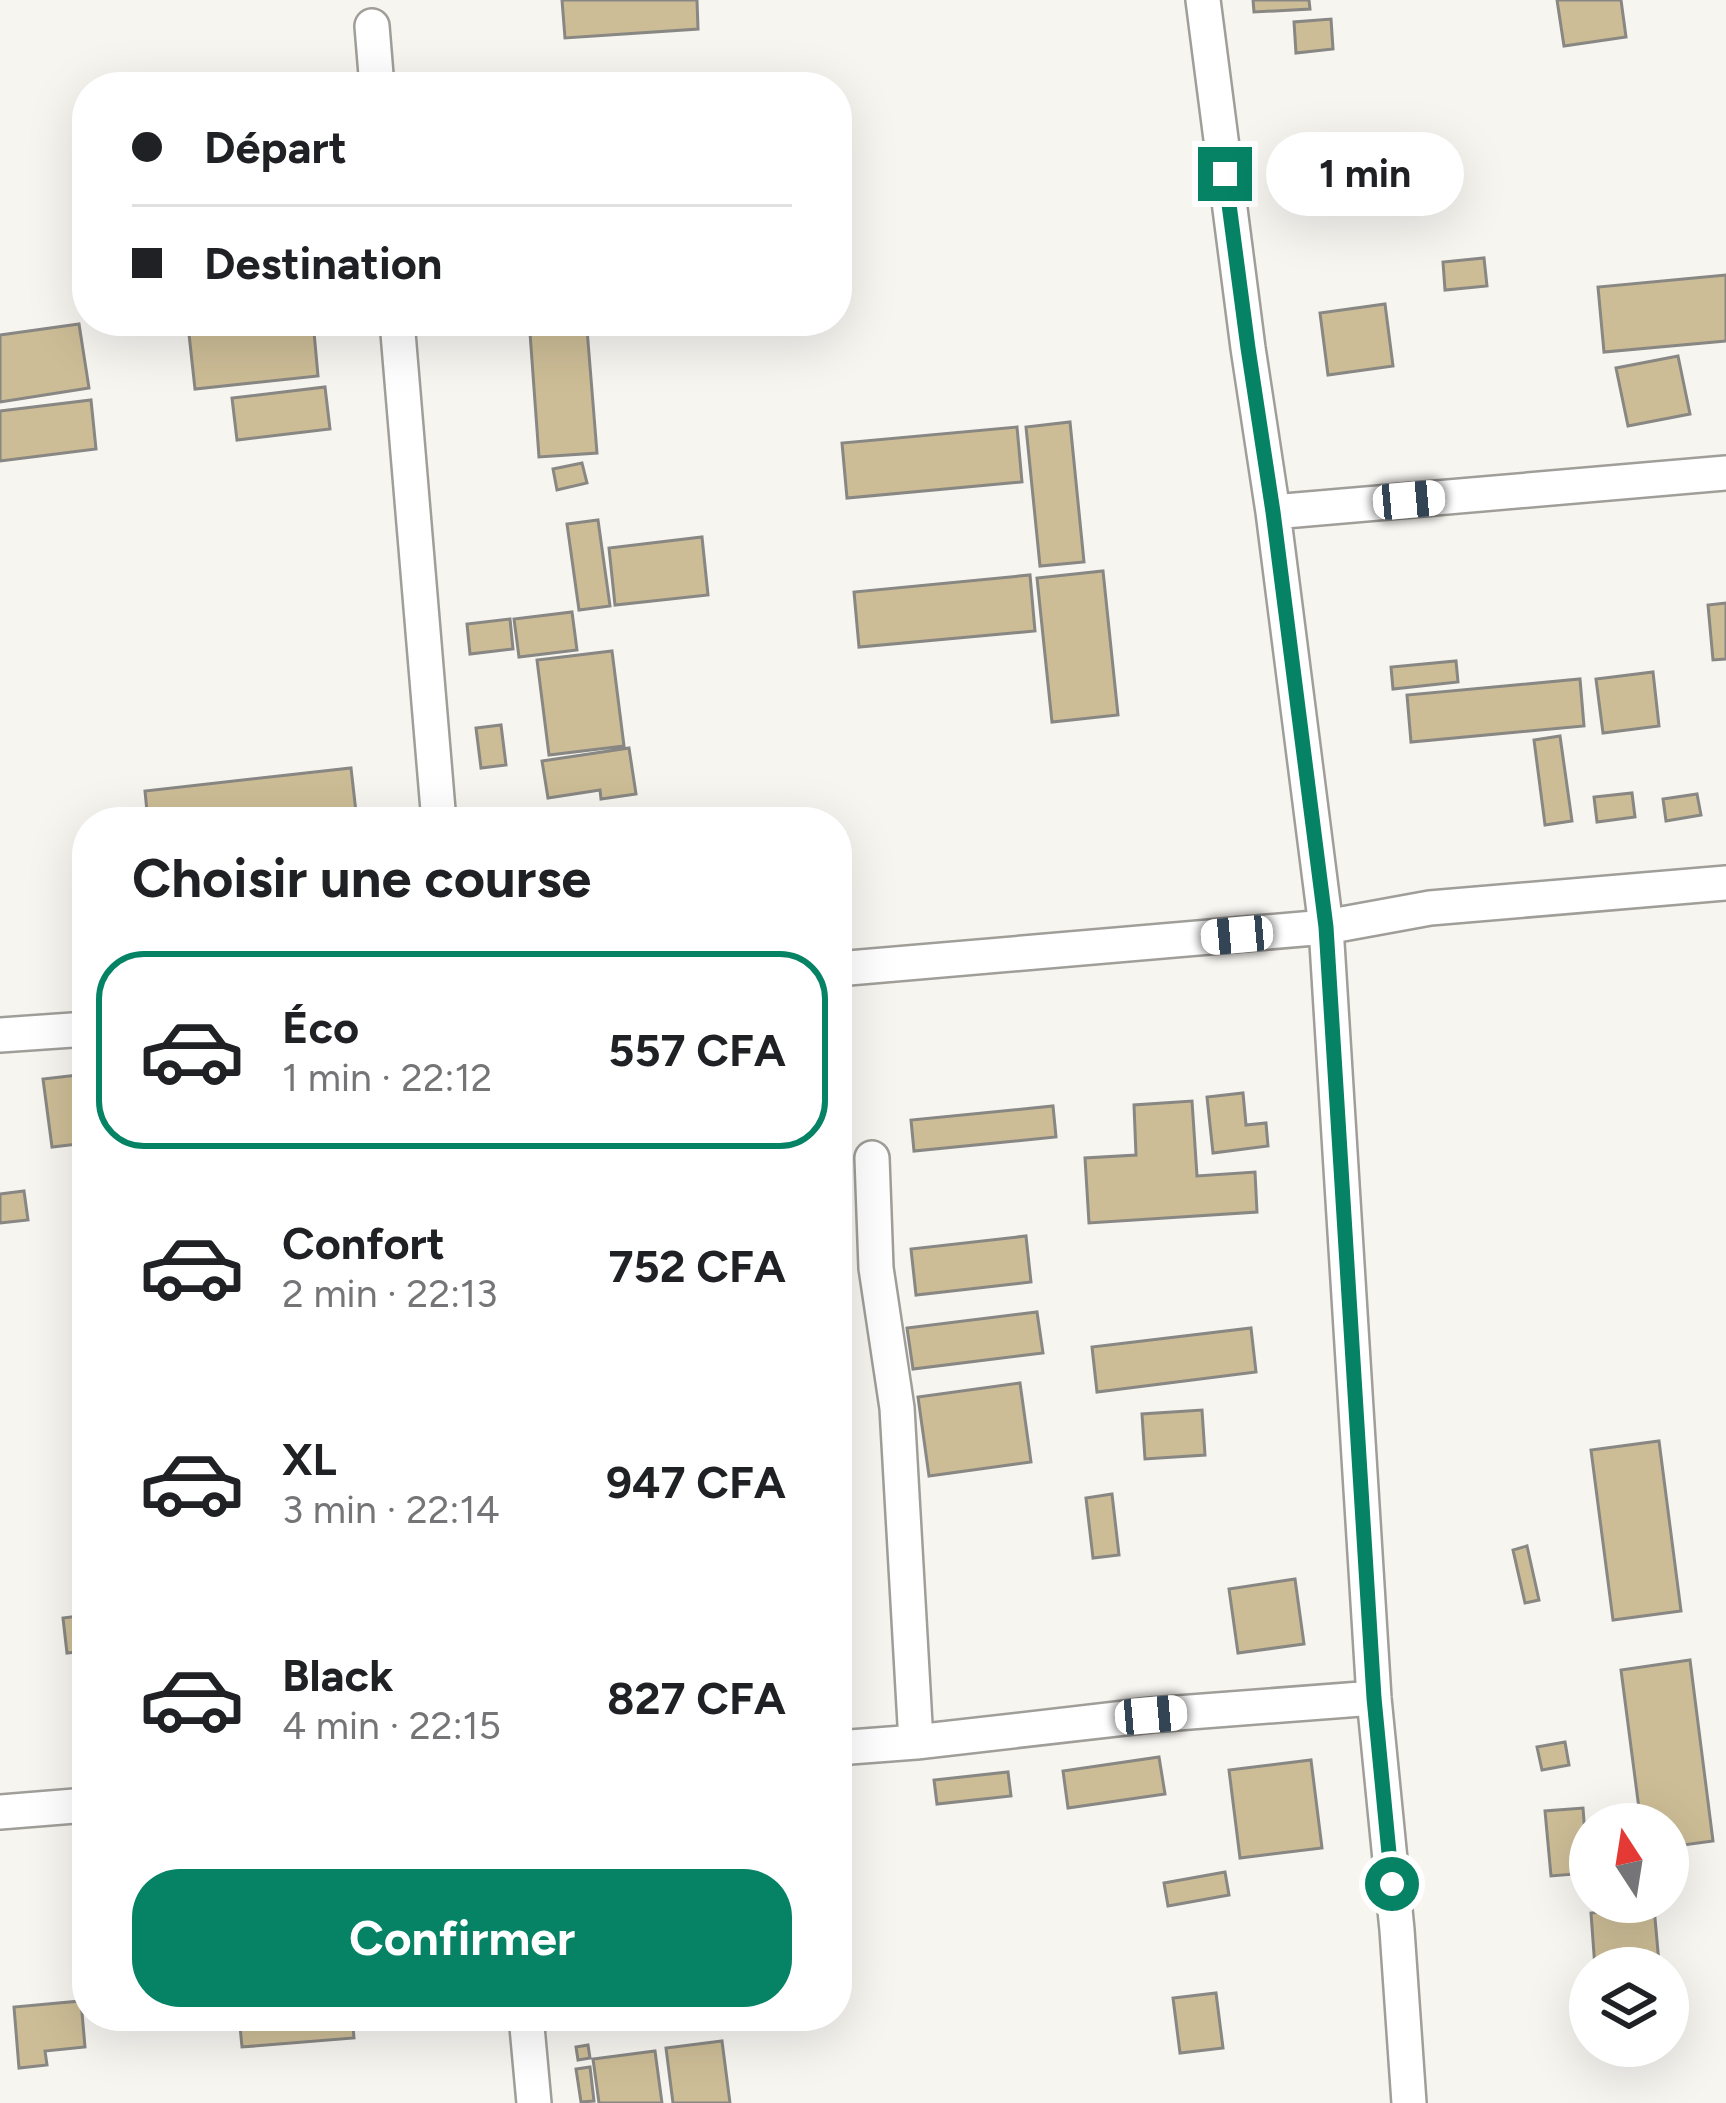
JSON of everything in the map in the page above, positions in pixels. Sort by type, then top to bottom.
[{"type":"street","points":[[1203,0],[1326,927],[1374,1698],[1408,2103]]},
{"type":"street","points":[[372,26],[376,72]]},
{"type":"street","points":[[398,336],[438,807]]},
{"type":"street","points":[[1273,512],[1726,472]]},
{"type":"street","points":[[852,968],[1326,927],[1430,908],[1726,883]]},
{"type":"street","points":[[0,1035],[72,1030]]},
{"type":"street","points":[[872,1158],[876,1268],[897,1408],[916,1742]]},
{"type":"street","points":[[852,1747],[1151,1715],[1374,1698]]},
{"type":"street","points":[[0,1812],[72,1806]]},
{"type":"street","points":[[527,2031],[534,2103]]},
{"type":"building","points":[[562,0],[697,0],[698,29],[565,38]]},
{"type":"building","points":[[1253,0],[1309,0],[1310,9],[1254,12]]},
{"type":"building","points":[[1557,0],[1621,0],[1626,37],[1564,46]]},
{"type":"building","points":[[1331,19],[1333,49],[1296,53],[1294,22]]},
{"type":"building","points":[[1484,258],[1487,286],[1445,290],[1443,262]]},
{"type":"building","points":[[1726,275],[1726,341],[1604,352],[1598,287]]},
{"type":"building","points":[[1385,304],[1393,366],[1328,375],[1320,313]]},
{"type":"building","points":[[72,325],[72,336],[81,336],[89,388],[0,402],[0,335]]},
{"type":"building","points":[[189,336],[314,336],[318,376],[195,389]]},
{"type":"building","points":[[530,336],[588,336],[597,453],[539,457]]},
{"type":"building","points":[[1678,356],[1690,414],[1628,426],[1616,368]]},
{"type":"building","points":[[325,387],[330,429],[237,440],[232,398]]},
{"type":"building","points":[[91,400],[96,449],[0,461],[0,411]]},
{"type":"building","points":[[1070,422],[1084,562],[1040,566],[1026,427]]},
{"type":"building","points":[[1017,427],[1022,482],[847,498],[842,443]]},
{"type":"building","points":[[582,463],[587,483],[557,490],[553,469]]},
{"type":"building","points":[[598,520],[610,606],[579,610],[567,524]]},
{"type":"building","points":[[702,537],[708,595],[615,605],[609,548]]},
{"type":"building","points":[[1103,571],[1118,715],[1052,722],[1037,578]]},
{"type":"building","points":[[1030,575],[1035,631],[859,647],[854,592]]},
{"type":"building","points":[[1726,603],[1726,659],[1713,660],[1708,605]]},
{"type":"building","points":[[572,612],[577,650],[519,657],[514,619]]},
{"type":"building","points":[[510,619],[513,649],[470,654],[467,624]]},
{"type":"building","points":[[612,651],[624,746],[549,755],[537,660]]},
{"type":"building","points":[[1456,661],[1458,682],[1393,689],[1391,667]]},
{"type":"building","points":[[1653,672],[1659,726],[1603,733],[1596,679]]},
{"type":"building","points":[[1580,679],[1584,726],[1411,742],[1407,695]]},
{"type":"building","points":[[501,725],[506,765],[481,768],[476,728]]},
{"type":"building","points":[[1560,736],[1572,821],[1545,825],[1534,740]]},
{"type":"building","points":[[629,748],[636,794],[601,799],[600,790],[548,798],[542,761]]},
{"type":"building","points":[[351,768],[355,807],[147,807],[145,791]]},
{"type":"building","points":[[1632,793],[1635,817],[1597,822],[1594,797]]},
{"type":"building","points":[[1697,794],[1701,815],[1666,821],[1663,799]]},
{"type":"building","points":[[72,1076],[72,1145],[52,1147],[43,1079]]},
{"type":"building","points":[[1243,1093],[1246,1125],[1266,1123],[1268,1146],[1213,1153],[1207,1097]]},
{"type":"building","points":[[1192,1101],[1197,1176],[1255,1172],[1257,1212],[1089,1223],[1085,1158],[1136,1155],[1134,1105]]},
{"type":"building","points":[[1053,1106],[1056,1137],[914,1151],[911,1120]]},
{"type":"building","points":[[24,1191],[28,1220],[0,1223],[0,1194]]},
{"type":"building","points":[[1026,1236],[1031,1282],[916,1295],[911,1249]]},
{"type":"building","points":[[1037,1312],[1043,1353],[913,1369],[907,1328]]},
{"type":"building","points":[[1251,1328],[1256,1372],[1097,1392],[1092,1347]]},
{"type":"building","points":[[1020,1383],[1031,1462],[929,1476],[918,1397]]},
{"type":"building","points":[[1202,1410],[1205,1455],[1145,1459],[1142,1414]]},
{"type":"building","points":[[1659,1441],[1681,1611],[1613,1620],[1591,1450]]},
{"type":"building","points":[[1112,1494],[1119,1555],[1093,1558],[1086,1498]]},
{"type":"building","points":[[1527,1546],[1539,1600],[1525,1603],[1513,1550]]},
{"type":"building","points":[[1295,1579],[1304,1644],[1238,1653],[1229,1589]]},
{"type":"building","points":[[72,1617],[72,1652],[67,1653],[63,1618]]},
{"type":"building","points":[[1690,1660],[1713,1841],[1689,1844],[1689,1803],[1638,1803],[1621,1670]]},
{"type":"building","points":[[1565,1742],[1569,1765],[1542,1770],[1537,1747]]},
{"type":"building","points":[[1159,1757],[1165,1794],[1068,1808],[1063,1771]]},
{"type":"building","points":[[1311,1760],[1322,1848],[1240,1858],[1229,1770]]},
{"type":"building","points":[[1008,1772],[1011,1796],[937,1804],[934,1780]]},
{"type":"building","points":[[1569,1809],[1569,1875],[1551,1876],[1545,1811]]},
{"type":"building","points":[[1225,1872],[1229,1895],[1168,1906],[1164,1883]]},
{"type":"building","points":[[1592,1923],[1655,1923],[1658,1947],[1593,1947]]},
{"type":"building","points":[[1216,1993],[1223,2048],[1180,2053],[1173,1998]]},
{"type":"building","points":[[72,2002],[72,2031],[84,2031],[85,2047],[45,2051],[47,2065],[19,2068],[14,2007]]},
{"type":"building","points":[[240,2031],[353,2031],[354,2038],[242,2047]]},
{"type":"building","points":[[722,2041],[730,2103],[673,2103],[666,2048]]},
{"type":"building","points":[[588,2045],[590,2058],[578,2060],[576,2047]]},
{"type":"building","points":[[655,2051],[662,2103],[599,2103],[593,2059]]},
{"type":"building","points":[[590,2067],[594,2101],[581,2102],[576,2069]]},
{"type":"route","points":[[1225,174],[1326,927],[1374,1698],[1392,1884]]}]
